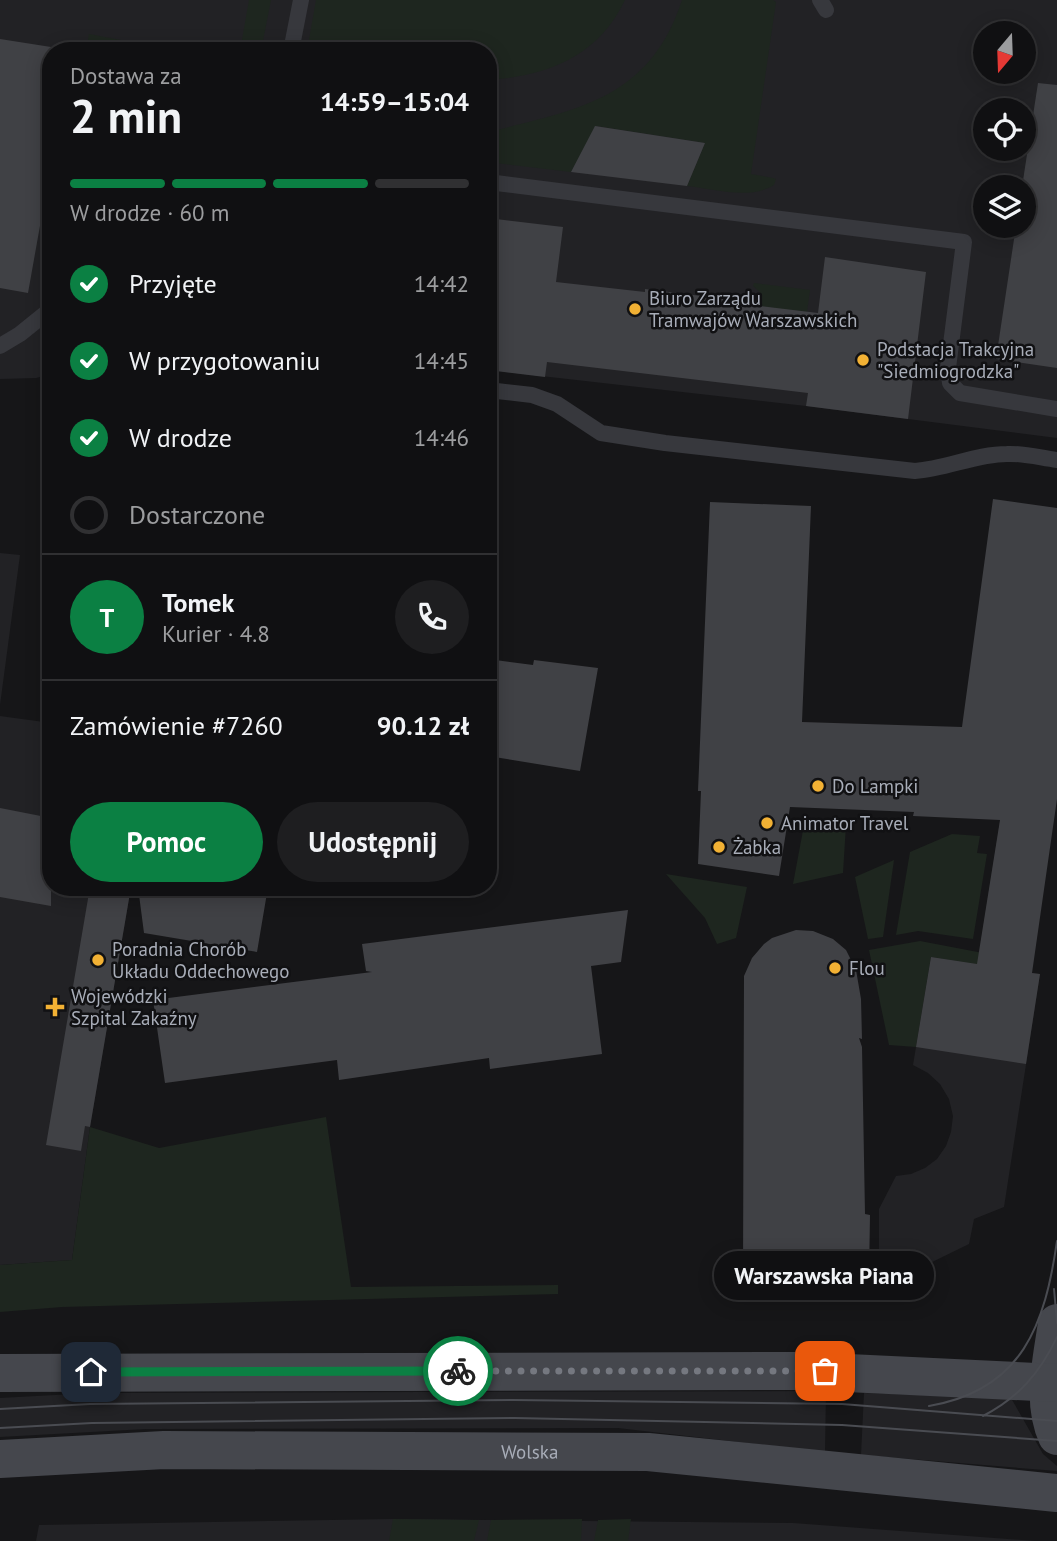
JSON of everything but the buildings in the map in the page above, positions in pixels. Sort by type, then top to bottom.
[{"type":"main road","points":[[1057,1323],[1053,1382],[1048,1406],[1057,1436]]},
{"type":"main road","points":[[0,1373],[806,1371],[1053,1382]]},
{"type":"main road","name":"Wolska","points":[[0,1459],[164,1450],[649,1452],[1057,1493]]},
{"type":"lane","points":[[293,42],[301,0]]},
{"type":"lane","points":[[497,183],[964,243],[948,368],[950,383],[960,393],[1057,409]]},
{"type":"lane","points":[[0,346],[42,316]]},
{"type":"lane","points":[[497,391],[531,396],[557,404],[601,433],[666,443],[915,471],[932,470],[1008,453],[1057,460]]},
{"type":"shaded area","points":[[0,0],[1057,0],[1057,438],[497,371],[497,42],[42,42],[42,376],[0,379]]},
{"type":"shaded area","points":[[249,0],[271,0],[263,42],[242,42]]},
{"type":"shaded area","points":[[316,0],[625,0],[614,20],[585,49],[550,68],[510,78],[497,79],[497,42],[309,42]]},
{"type":"shaded area","points":[[682,0],[776,2],[751,174],[776,179],[774,185],[743,193],[687,186],[705,143],[596,126],[571,172],[497,163],[497,130],[580,107],[606,95],[630,79],[651,59],[668,33]]},
{"type":"shaded area","points":[[89,34],[132,42],[88,42]]},
{"type":"shaded area","points":[[754,283],[810,290],[807,312],[757,306],[760,292],[753,286]]},
{"type":"shaded area","points":[[0,553],[20,555],[0,705]]},
{"type":"shaded area","name":"Wojewódzki Szpital Zakaźny","points":[[0,716],[42,722],[42,896],[129,896],[90,1127],[72,1260],[0,1265]]},
{"type":"shaded area","points":[[1011,752],[1030,973],[1040,974],[1004,1207],[974,1219],[969,1244],[879,1288],[879,1209],[896,1176],[911,1174],[937,1159],[951,1132],[953,1116],[949,1099],[940,1084],[913,1065],[931,957],[981,964],[981,941]]},
{"type":"shaded area","points":[[804,825],[846,825],[843,873],[793,884]]},
{"type":"shaded area","points":[[952,834],[980,836],[977,853],[987,854],[973,939],[918,931],[896,935],[910,852]]},
{"type":"shaded area","points":[[894,860],[883,937],[868,939],[855,877]]},
{"type":"shaded area","points":[[666,874],[747,887],[736,938],[717,944],[705,918]]},
{"type":"shaded area","points":[[920,941],[983,953],[981,965],[931,957],[916,1047],[889,1045],[869,950]]},
{"type":"shaded area","points":[[326,1117],[351,1287],[558,1285],[558,1294],[62,1307],[0,1312],[0,1265],[72,1260],[90,1127],[159,1148]]},
{"type":"shaded area","points":[[826,1391],[825,1452],[618,1428],[146,1429],[0,1437],[0,1398],[92,1393]]},
{"type":"shaded area","points":[[864,1393],[1011,1398],[1043,1454],[1057,1466],[1057,1471],[861,1455]]},
{"type":"shaded area","points":[[393,1519],[793,1523],[1035,1541],[36,1541],[39,1525]]},
{"type":"shaded area","points":[[393,1519],[479,1520],[474,1541],[389,1541]]},
{"type":"shaded area","points":[[582,1519],[581,1541],[487,1541],[491,1520]]},
{"type":"shaded area","points":[[631,1519],[628,1541],[594,1541],[598,1520]]},
{"type":"tram line","points":[[929,1406],[961,1398],[987,1385],[1008,1369],[1024,1349],[1045,1300],[1057,1241]]},
{"type":"tram line","points":[[1054,1289],[1057,1323]]},
{"type":"tram line","points":[[983,1416],[1007,1401],[1027,1383],[1057,1337]]},
{"type":"tram line","points":[[0,1409],[90,1404],[514,1400],[842,1404],[1057,1421]]},
{"type":"tram line","points":[[0,1428],[92,1423],[515,1418],[842,1425],[1057,1441]]},
{"type":"way so far","points":[[458,1371],[825,1371]]},
{"type":"place","name":"Biuro Zarządu Tramwajów Warszawskich","points":[[635,309]]},
{"type":"place","name":"Podstacja Trakcyjna \"Siedmiogrodzka\"","points":[[863,360]]},
{"type":"place","name":"Do Lampki","points":[[818,786]]},
{"type":"place","name":"Animator Travel","points":[[767,823]]},
{"type":"place","name":"Żabka","points":[[719,847]]},
{"type":"place","name":"Poradnia Chorób Układu Oddechowego","points":[[98,960]]},
{"type":"place","name":"Flou","points":[[835,968]]},
{"type":"place","name":"Wojewódzki Szpital Zakaźny","points":[[55,1007]]},
{"type":"place","name":"Warszawska Piana","points":[[825,1371]]},
{"type":"route","points":[[91,1372],[458,1371]]}]
